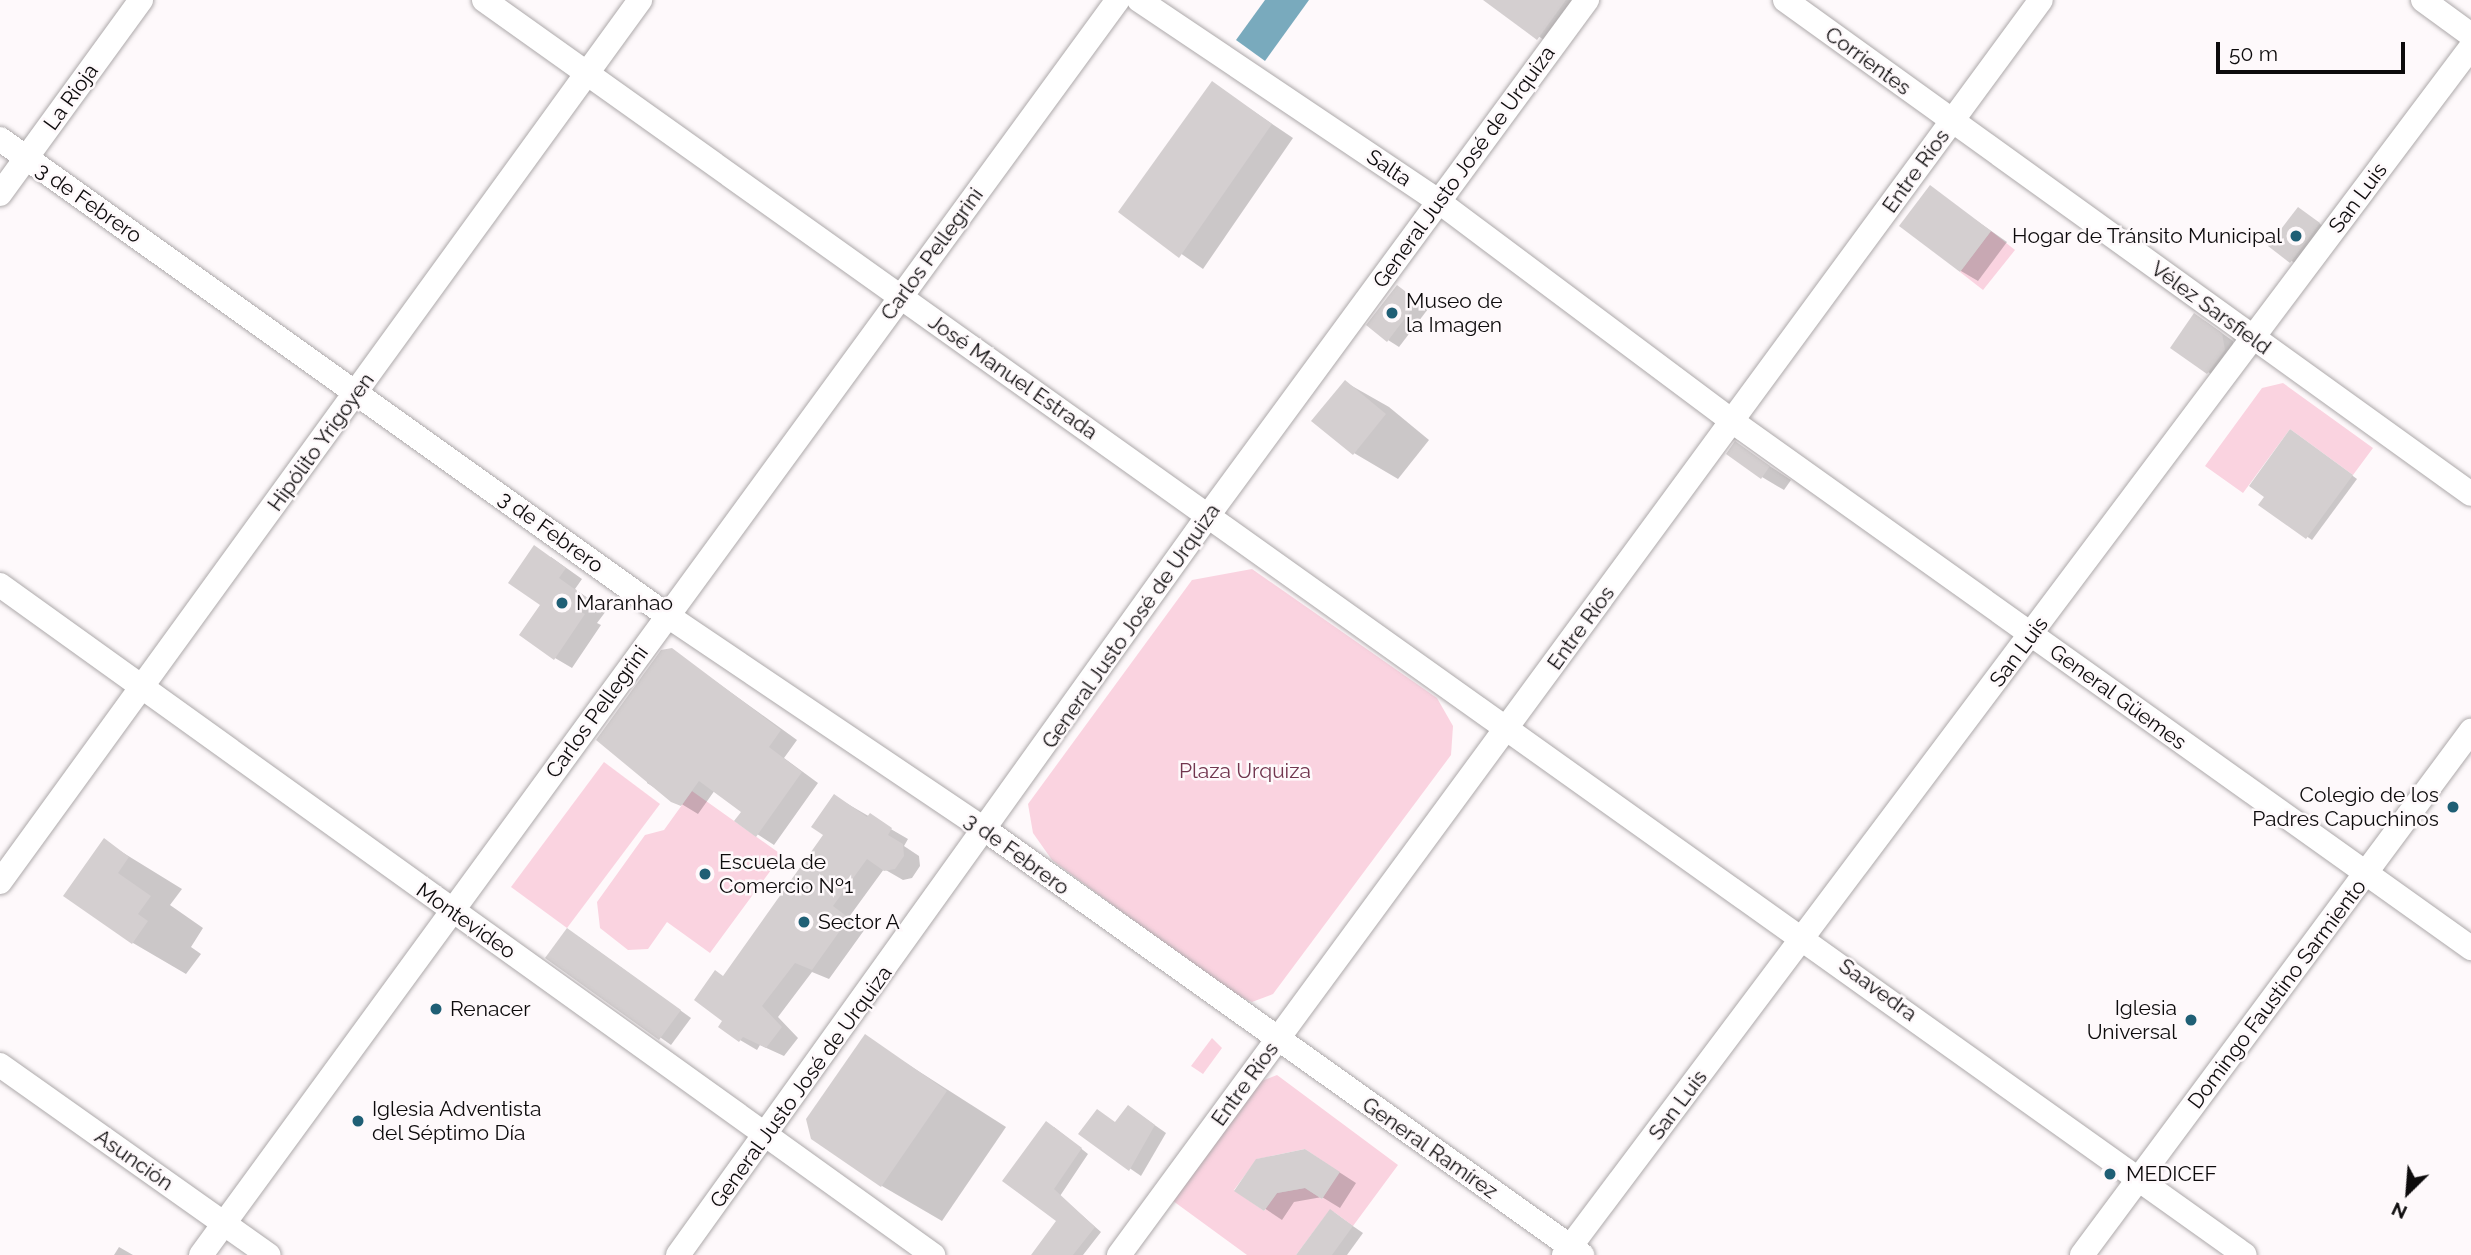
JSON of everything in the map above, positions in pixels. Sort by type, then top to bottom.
[{"type":"street","name":"La Rioja","points":[[0,194],[141,0]]},
{"type":"street","name":"José Manuel Estrada","points":[[484,0],[899,298],[1210,513],[1508,728]]},
{"type":"street","name":"Hipólito Yrigoyen","points":[[0,882],[144,688],[639,0]]},
{"type":"street","name":"Carlos Pellegrini","points":[[201,1255],[1118,0]]},
{"type":"street","name":"Salta","points":[[1139,0],[1438,201],[1732,421]]},
{"type":"street","name":"General Justo José de Urquiza","points":[[678,1255],[987,831],[1210,513],[1587,0]]},
{"type":"street","name":"Corrientes","points":[[1785,0],[1952,121]]},
{"type":"street","name":"Entre Ríos","points":[[1119,1255],[2041,0]]},
{"type":"street","points":[[2423,0],[2471,35]]},
{"type":"street","name":"San Luis","points":[[1572,1252],[2471,47]]},
{"type":"street","name":"Vélez Sarsfield","points":[[1952,121],[2471,494]]},
{"type":"street","name":"3 de Febrero","points":[[0,139],[668,616],[987,831],[1277,1041]]},
{"type":"street","name":"General Güemes","points":[[1732,421],[2471,948]]},
{"type":"street","name":"Montevideo","points":[[0,585],[933,1255]]},
{"type":"street","name":"Saavedra","points":[[1508,728],[1806,938],[2245,1255]]},
{"type":"street","name":"Domingo Faustino Sarmiento","points":[[2082,1255],[2367,875],[2471,731]]},
{"type":"street","name":"General Ramírez","points":[[1277,1041],[1572,1252]]},
{"type":"street","name":"Asunción","points":[[0,1065],[268,1255]]},
{"type":"green space","points":[[1991,231],[2015,250],[1983,290],[1960,272]]},
{"type":"green space","points":[[2283,383],[2373,448],[2353,475],[2290,429],[2243,493],[2205,466],[2262,388]]},
{"type":"green space","name":"Plaza Urquiza","points":[[1252,569],[1437,698],[1453,726],[1451,755],[1273,994],[1252,1002],[1230,992],[1052,860],[1033,833],[1028,804],[1192,580]]},
{"type":"green space","points":[[604,762],[660,804],[567,928],[511,887]]},
{"type":"green space","points":[[692,791],[782,855],[710,953],[667,922],[648,949],[628,950],[600,928],[597,902],[645,835],[664,830]]},
{"type":"green space","points":[[1212,1038],[1222,1048],[1203,1074],[1191,1066]]},
{"type":"green space","points":[[1277,1075],[1398,1165],[1353,1226],[1334,1212],[1326,1215],[1296,1255],[1247,1255],[1169,1198],[1254,1084]],"holes":[[[1305,1149],[1339,1172],[1322,1199],[1305,1188],[1277,1193],[1264,1211],[1234,1190],[1257,1159]]]},
{"type":"water","points":[[1265,0],[1309,0],[1265,61],[1236,40]]},
{"type":"building","points":[[1483,0],[1566,0],[1537,40]]},
{"type":"building","points":[[1212,81],[1272,124],[1179,258],[1118,212]]},
{"type":"building","points":[[1930,185],[1991,231],[1960,272],[1899,226]]},
{"type":"building","name":"Hogar de Tránsito Municipal","points":[[2298,207],[2320,223],[2290,263],[2268,246]]},
{"type":"building","name":"Museo de la Imagen","points":[[1397,285],[1418,301],[1387,342],[1366,325]]},
{"type":"building","points":[[2194,313],[2222,333],[2225,350],[2207,374],[2170,348]]},
{"type":"building","points":[[1345,380],[1386,414],[1353,455],[1311,421]]},
{"type":"building","points":[[2290,429],[2353,475],[2306,539],[2258,505],[2264,497],[2249,486]]},
{"type":"building","points":[[1735,441],[1770,466],[1761,479],[1726,454]]},
{"type":"building","name":"Maranhao","points":[[534,545],[566,568],[559,578],[590,600],[581,612],[585,614],[554,660],[519,635],[540,605],[508,583]]},
{"type":"building","points":[[672,648],[781,730],[769,747],[802,772],[756,837],[734,821],[741,812],[699,781],[681,806],[671,802],[596,740],[661,650]]},
{"type":"building","name":"Sector A","points":[[834,794],[867,817],[870,813],[892,828],[888,835],[903,844],[904,856],[895,869],[884,871],[867,859],[833,906],[849,918],[812,970],[795,963],[762,1006],[782,1027],[766,1048],[743,1037],[739,1042],[718,1027],[722,1021],[694,1000],[715,970],[723,976],[823,835],[811,827]]},
{"type":"building","points":[[104,838],[129,857],[118,873],[151,896],[138,914],[148,921],[132,944],[63,896]]},
{"type":"building","points":[[567,928],[681,1010],[659,1040],[545,958]]},
{"type":"building","points":[[865,1034],[947,1091],[881,1187],[811,1139],[806,1119]]},
{"type":"building","points":[[1128,1105],[1155,1125],[1129,1171],[1078,1134],[1097,1109],[1115,1122]]},
{"type":"building","points":[[1046,1121],[1082,1148],[1054,1189],[1095,1227],[1073,1255],[1031,1255],[1056,1221],[1002,1181]]},
{"type":"building","points":[[1305,1149],[1340,1172],[1322,1199],[1305,1188],[1277,1193],[1264,1211],[1234,1191],[1256,1159]]},
{"type":"building","points":[[1330,1209],[1353,1226],[1332,1255],[1296,1255]]},
{"type":"place","name":"Hogar de Tránsito Municipal","points":[[2296,236]]},
{"type":"place","name":"Museo de la Imagen","points":[[1392,313]]},
{"type":"place","name":"Maranhao","points":[[562,603]]},
{"type":"place","name":"Colegio de los Padres Capuchinos","points":[[2453,807]]},
{"type":"place","name":"Escuela de Comercio Nº1","points":[[705,874]]},
{"type":"place","name":"Sector A","points":[[804,922]]},
{"type":"place","name":"Renacer","points":[[436,1009]]},
{"type":"place","name":"Iglesia Universal","points":[[2191,1020]]},
{"type":"place","name":"Iglesia Adventista del Séptimo Día","points":[[358,1121]]},
{"type":"place","name":"MEDICEF","points":[[2110,1174]]}]
